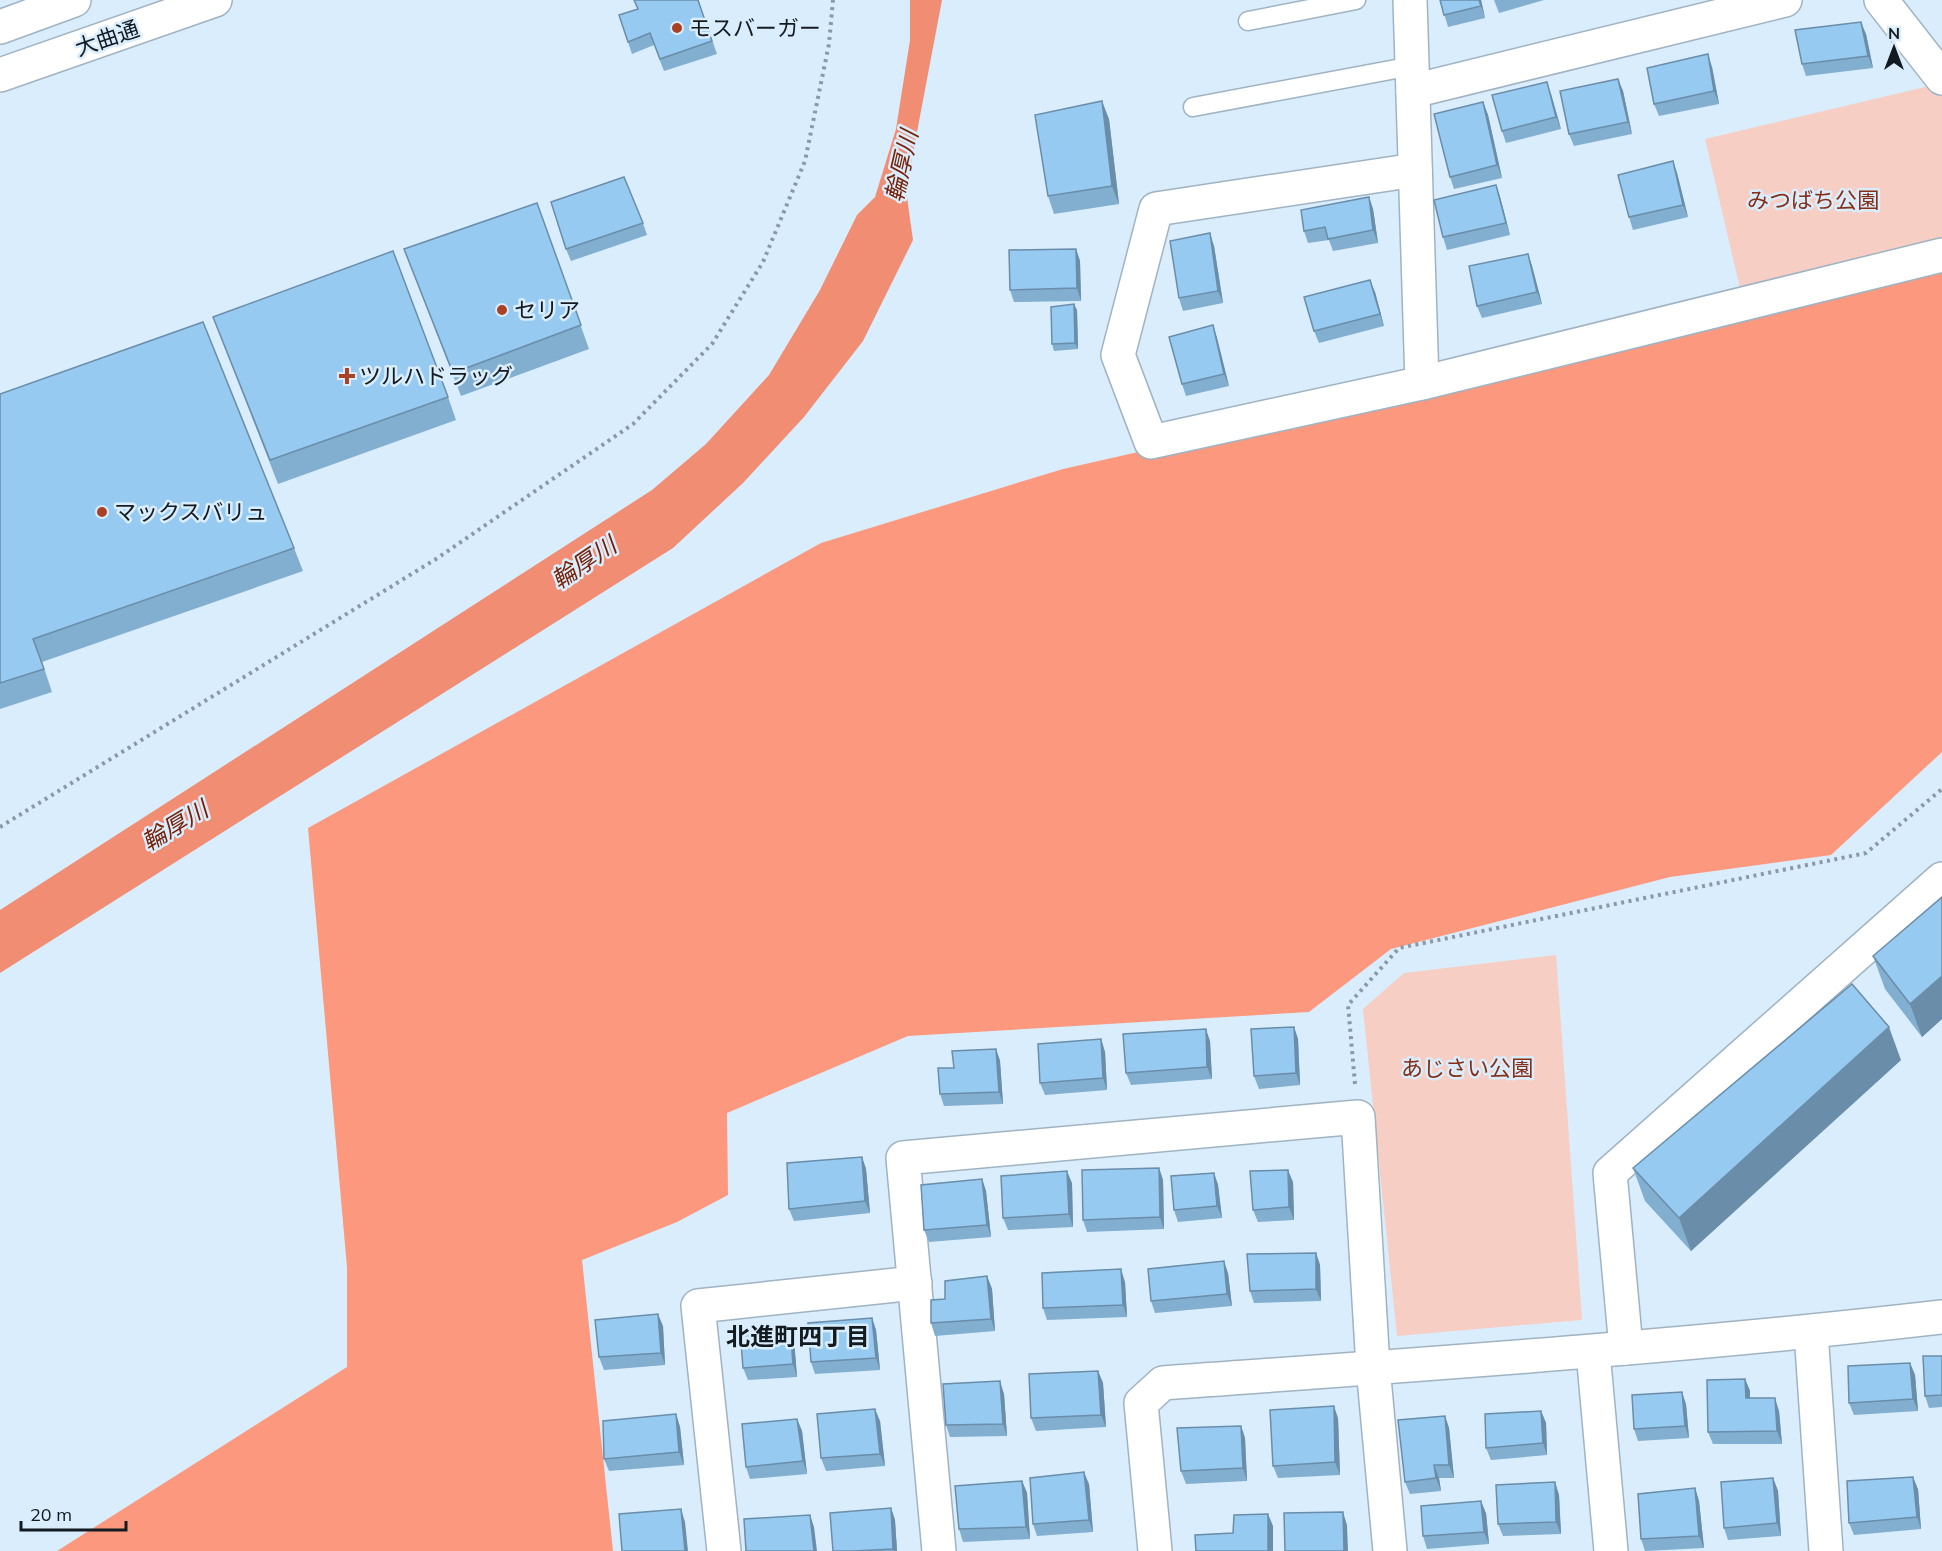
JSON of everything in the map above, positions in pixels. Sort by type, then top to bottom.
[{"type":"street","name":"大曲通","points":[[0,27],[74,0]]},
{"type":"street","name":"大曲通","points":[[0,75],[215,0]]},
{"type":"street","points":[[1410,0],[1422,383]]},
{"type":"street","points":[[1413,78],[1785,0]]},
{"type":"street","points":[[1881,0],[1942,78]]},
{"type":"street","points":[[1415,170],[1156,209],[1118,355],[1151,441],[1422,383],[1942,255]]},
{"type":"street","points":[[1626,1348],[1610,1173],[1942,879]]},
{"type":"street","points":[[939,1551],[903,1158],[1358,1117],[1373,1367],[1390,1551]]},
{"type":"street","points":[[724,1551],[698,1306],[915,1283]]},
{"type":"street","points":[[1155,1551],[1141,1403],[1163,1383],[1593,1352],[1811,1332],[1942,1317]]},
{"type":"street","points":[[1811,1332],[1826,1551]]},
{"type":"street","points":[[1593,1352],[1611,1551]]},
{"type":"lane","points":[[1248,21],[1356,0]]},
{"type":"lane","points":[[1193,106],[1413,78]]},
{"type":"path","points":[[0,827],[436,560],[633,424],[712,344],[764,262],[805,161],[829,44],[833,0]]},
{"type":"path","points":[[1358,1117],[1348,1005],[1399,948],[1866,853],[1942,789]]},
{"type":"green space","name":"みつばち公園","points":[[1942,83],[1942,255],[1744,305],[1705,139]]},
{"type":"green space","name":"あじさい公園","points":[[1556,955],[1582,1320],[1397,1336],[1363,1009],[1404,973]]},
{"type":"shaded area","points":[[1942,270],[1942,752],[1831,855],[1670,877],[1391,949],[1309,1012],[908,1036],[727,1113],[728,1195],[677,1222],[582,1260],[613,1551],[57,1551],[347,1367],[347,1267],[308,828],[821,543],[1063,469]]},
{"type":"water","name":"輪厚川","points":[[910,0],[942,0],[906,190],[913,240],[863,341],[804,417],[743,483],[673,548],[0,973],[0,910],[652,490],[706,444],[769,375],[820,290],[857,215],[875,197],[896,129],[910,40]]},
{"type":"building","points":[[634,0],[698,0],[712,41],[660,59],[650,33],[628,42],[619,15],[638,9]]},
{"type":"building","points":[[1440,0],[1479,0],[1481,6],[1444,15]]},
{"type":"building","points":[[1861,22],[1868,56],[1802,64],[1795,30]]},
{"type":"building","points":[[1708,54],[1714,91],[1654,104],[1647,68]]},
{"type":"building","points":[[1618,79],[1628,122],[1569,134],[1560,91]]},
{"type":"building","points":[[1547,82],[1556,117],[1502,131],[1492,95]]},
{"type":"building","points":[[1102,101],[1112,186],[1048,196],[1035,115]]},
{"type":"building","points":[[1483,102],[1497,165],[1450,177],[1434,114]]},
{"type":"building","points":[[1673,161],[1683,205],[1629,217],[1618,175]]},
{"type":"building","points":[[624,177],[643,223],[566,249],[551,202]]},
{"type":"building","points":[[1496,185],[1506,223],[1443,237],[1434,200]]},
{"type":"building","points":[[1369,197],[1373,230],[1328,239],[1325,227],[1304,231],[1301,210]]},
{"type":"building","points":[[537,203],[581,325],[453,373],[404,249]]},
{"type":"building","points":[[1210,233],[1218,291],[1179,298],[1170,241]]},
{"type":"building","points":[[1076,249],[1077,288],[1010,290],[1009,250]]},
{"type":"building","points":[[393,251],[448,397],[270,460],[213,317]]},
{"type":"building","points":[[1528,254],[1537,292],[1477,306],[1469,266]]},
{"type":"building","points":[[1370,280],[1380,314],[1314,331],[1304,297]]},
{"type":"building","points":[[1074,304],[1075,343],[1052,344],[1051,307]]},
{"type":"building","points":[[203,322],[294,548],[33,639],[44,669],[0,683],[0,394]]},
{"type":"building","points":[[1213,325],[1224,374],[1182,384],[1169,337]]},
{"type":"building","points":[[1942,897],[1942,976],[1910,1004],[1873,956]]},
{"type":"building","points":[[1852,984],[1889,1027],[1679,1218],[1633,1168]]},
{"type":"building","points":[[1294,1027],[1296,1073],[1254,1076],[1251,1029]]},
{"type":"building","points":[[1206,1029],[1207,1067],[1126,1073],[1123,1034]]},
{"type":"building","points":[[1101,1039],[1103,1078],[1040,1083],[1038,1044]]},
{"type":"building","points":[[996,1049],[999,1092],[940,1094],[938,1068],[954,1068],[952,1051]]},
{"type":"building","points":[[862,1157],[865,1201],[789,1209],[787,1163]]},
{"type":"building","points":[[1159,1168],[1160,1217],[1083,1220],[1082,1170]]},
{"type":"building","points":[[1288,1170],[1289,1207],[1253,1210],[1250,1171]]},
{"type":"building","points":[[1067,1171],[1069,1214],[1003,1218],[1001,1176]]},
{"type":"building","points":[[1214,1173],[1217,1206],[1174,1210],[1171,1176]]},
{"type":"building","points":[[982,1179],[987,1225],[924,1230],[921,1185]]},
{"type":"building","points":[[1316,1253],[1316,1289],[1250,1291],[1247,1254]]},
{"type":"building","points":[[1224,1261],[1227,1294],[1151,1301],[1148,1269]]},
{"type":"building","points":[[1121,1269],[1123,1305],[1043,1308],[1042,1273]]},
{"type":"building","points":[[987,1276],[991,1319],[931,1323],[931,1300],[945,1299],[945,1281]]},
{"type":"building","points":[[658,1314],[661,1353],[599,1357],[595,1320]]},
{"type":"building","points":[[872,1318],[876,1358],[811,1362],[808,1323]]},
{"type":"building","points":[[790,1326],[793,1364],[743,1368],[740,1330]]},
{"type":"building","points":[[1923,1356],[1942,1356],[1942,1395],[1925,1396]]},
{"type":"building","points":[[1910,1363],[1913,1399],[1849,1403],[1848,1366]]},
{"type":"building","points":[[1098,1371],[1101,1415],[1031,1418],[1029,1374]]},
{"type":"building","points":[[1745,1379],[1746,1398],[1775,1398],[1777,1431],[1708,1432],[1707,1380]]},
{"type":"building","points":[[1000,1381],[1003,1424],[946,1425],[943,1384]]},
{"type":"building","points":[[1682,1392],[1685,1426],[1634,1429],[1632,1395]]},
{"type":"building","points":[[1334,1406],[1335,1462],[1273,1466],[1270,1410]]},
{"type":"building","points":[[875,1409],[880,1454],[821,1458],[817,1414]]},
{"type":"building","points":[[1541,1411],[1543,1443],[1486,1448],[1485,1414]]},
{"type":"building","points":[[676,1414],[679,1452],[604,1459],[603,1421]]},
{"type":"building","points":[[1445,1416],[1449,1465],[1434,1465],[1436,1478],[1405,1482],[1398,1420]]},
{"type":"building","points":[[797,1419],[803,1461],[746,1467],[742,1424]]},
{"type":"building","points":[[1241,1426],[1243,1468],[1181,1471],[1177,1428]]},
{"type":"building","points":[[1084,1472],[1089,1520],[1033,1524],[1030,1478]]},
{"type":"building","points":[[1913,1477],[1917,1517],[1849,1523],[1847,1481]]},
{"type":"building","points":[[1773,1478],[1777,1523],[1724,1528],[1721,1482]]},
{"type":"building","points":[[1022,1481],[1026,1527],[959,1529],[955,1486]]},
{"type":"building","points":[[1555,1482],[1556,1522],[1498,1524],[1496,1485]]},
{"type":"building","points":[[1695,1488],[1699,1536],[1641,1539],[1638,1494]]},
{"type":"building","points":[[1481,1501],[1484,1532],[1423,1536],[1421,1506]]},
{"type":"building","points":[[891,1508],[893,1549],[833,1551],[830,1513]]},
{"type":"building","points":[[681,1509],[685,1551],[622,1551],[619,1514]]},
{"type":"building","points":[[1343,1512],[1344,1551],[1285,1551],[1284,1513]]},
{"type":"building","points":[[1268,1514],[1268,1551],[1196,1551],[1195,1535],[1233,1533],[1234,1515]]},
{"type":"building","points":[[810,1515],[814,1551],[746,1551],[744,1519]]},
{"type":"place","name":"モスバーガー","points":[[677,28]]},
{"type":"place","name":"セリア","points":[[502,310]]},
{"type":"place","name":"ツルハドラッグ","points":[[347,376]]},
{"type":"place","name":"マックスバリュ","points":[[102,512]]},
{"type":"district","name":"北進町四丁目","points":[[798,1337]]}]
